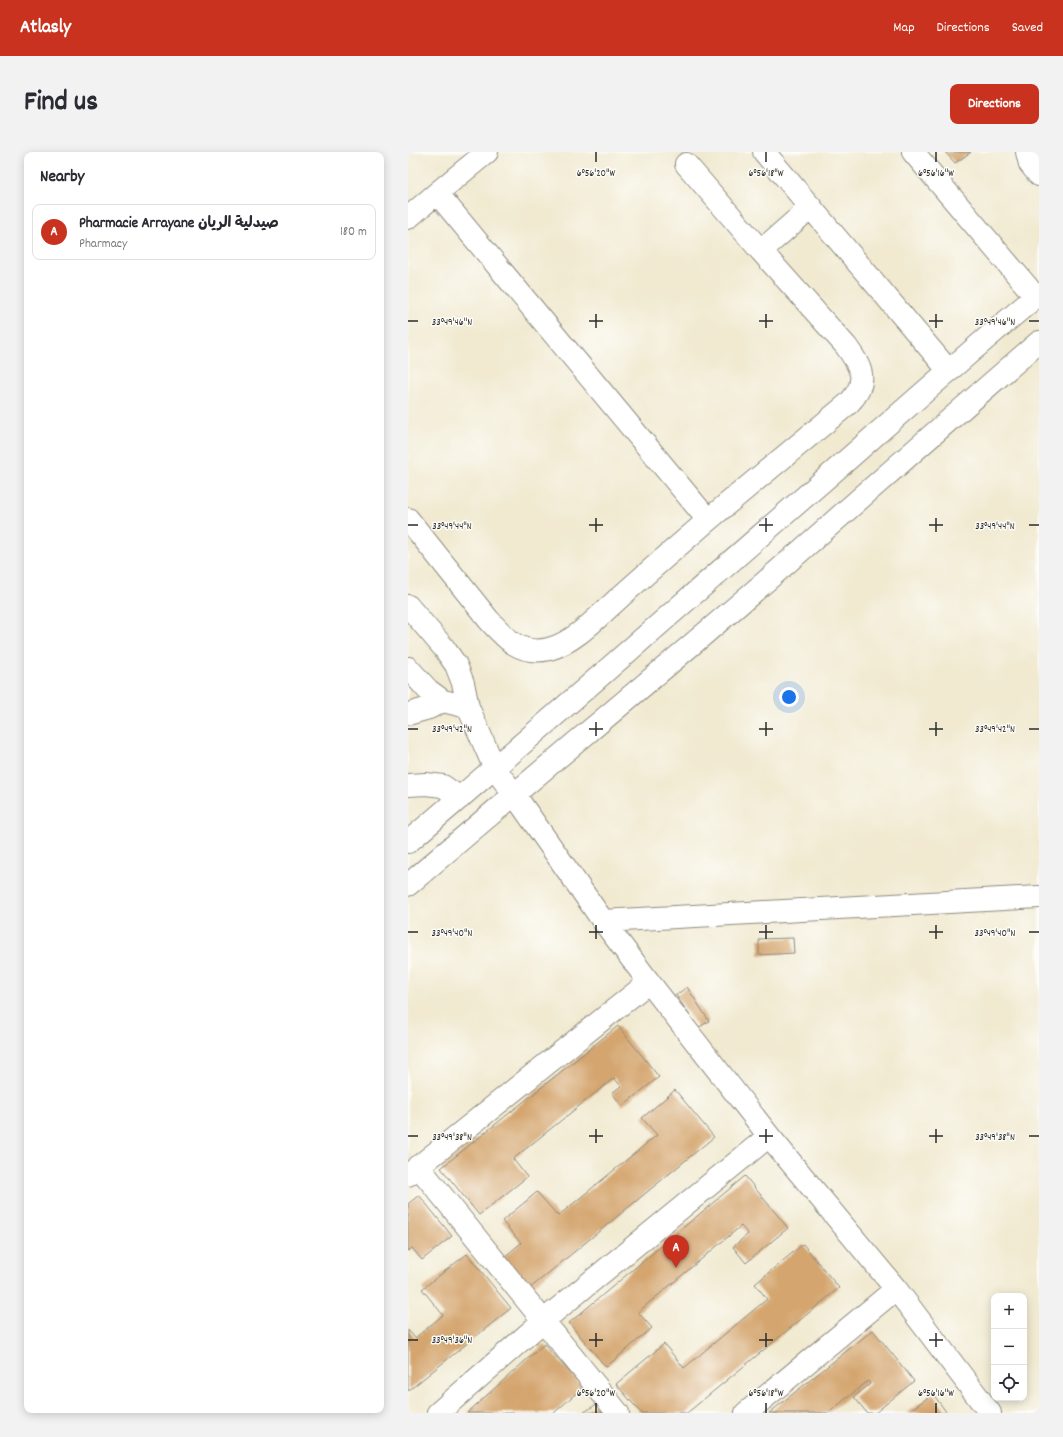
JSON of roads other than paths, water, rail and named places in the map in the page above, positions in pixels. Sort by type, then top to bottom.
[{"type":"street","points":[[408,218],[487,152]]},
{"type":"street","points":[[764,152],[949,371]]},
{"type":"street","points":[[408,842],[495,769],[622,656],[949,371],[1038,296],[913,152]]},
{"type":"street","points":[[1027,152],[1030,164],[1039,175]]},
{"type":"street","points":[[408,519],[500,632],[513,643],[523,649],[538,651],[560,646],[580,632],[708,520],[849,403],[861,385],[862,378],[857,362],[846,346],[686,164]]},
{"type":"street","points":[[437,193],[708,520]]},
{"type":"street","points":[[761,251],[811,207]]},
{"type":"street","points":[[408,885],[765,581],[1039,342]]},
{"type":"street","points":[[408,606],[444,648],[456,665],[463,683],[468,707],[495,769],[603,921],[769,1136],[896,1290],[990,1413]]},
{"type":"street","points":[[408,668],[428,690],[443,701],[468,707]]},
{"type":"street","points":[[408,714],[430,708],[443,701]]},
{"type":"street","points":[[408,785],[426,784],[443,786],[460,798]]},
{"type":"street","points":[[603,921],[1039,897]]},
{"type":"street","points":[[618,1413],[543,1321],[413,1171],[649,982]]},
{"type":"street","points":[[438,1413],[543,1321],[769,1136]]},
{"type":"street","points":[[746,1413],[896,1290]]},
{"type":"place","name":"Pharmacie Arrayane صيدلية الريان","points":[[676,1268]]}]
